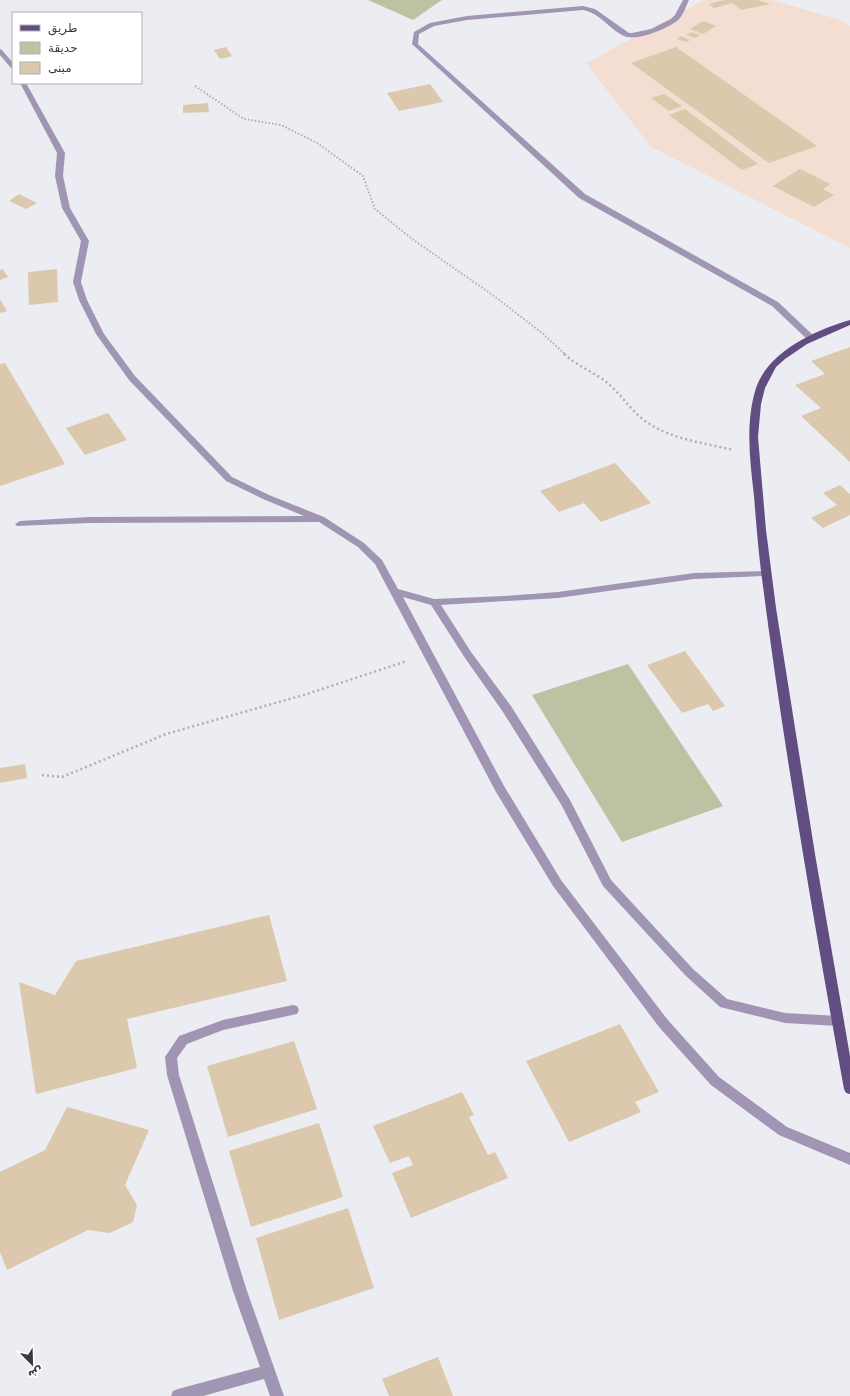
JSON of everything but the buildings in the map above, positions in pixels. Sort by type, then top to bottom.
[{"type":"main road","points":[[850,322],[811,338],[784,356],[767,372],[758,396],[754,439],[765,573],[826,960],[838,1021],[847,1052],[850,1089]]},
{"type":"street","points":[[686,0],[676,17],[644,35],[628,35],[594,10],[583,8],[467,18],[432,24],[416,33],[415,44],[582,196],[775,304],[811,338]]},
{"type":"street","points":[[0,51],[12,66]]},
{"type":"street","points":[[24,84],[62,154],[59,176],[66,208],[85,240],[77,282],[83,300],[107,345],[132,378],[230,479],[266,497],[321,519],[361,545],[379,562],[500,789],[557,884],[663,1023],[715,1081],[783,1131],[850,1159]]},
{"type":"street","points":[[20,524],[89,520],[321,519]]},
{"type":"street","points":[[395,592],[434,602],[558,595],[624,584],[694,576],[765,573]]},
{"type":"street","points":[[434,602],[468,655],[507,709],[561,796],[607,883],[689,972],[724,1003],[785,1018],[838,1021]]},
{"type":"street","points":[[277,1396],[267,1372],[240,1291],[213,1200],[173,1076],[171,1057],[183,1040],[223,1025],[293,1010]]},
{"type":"street","points":[[178,1396],[267,1372]]},
{"type":"path","points":[[194,86],[244,119],[281,125],[317,143],[364,176],[375,209],[412,239],[494,296],[542,333],[575,364],[604,380],[621,395],[639,416],[666,434],[755,455]]},
{"type":"path","points":[[42,775],[62,777],[166,734],[307,694],[428,654]]},
{"type":"shaded area","points":[[704,0],[772,0],[840,20],[850,26],[850,248],[651,147],[586,63]]},
{"type":"green space","points":[[368,0],[442,0],[413,20]]},
{"type":"green space","points":[[628,664],[723,806],[622,842],[532,695]]}]
